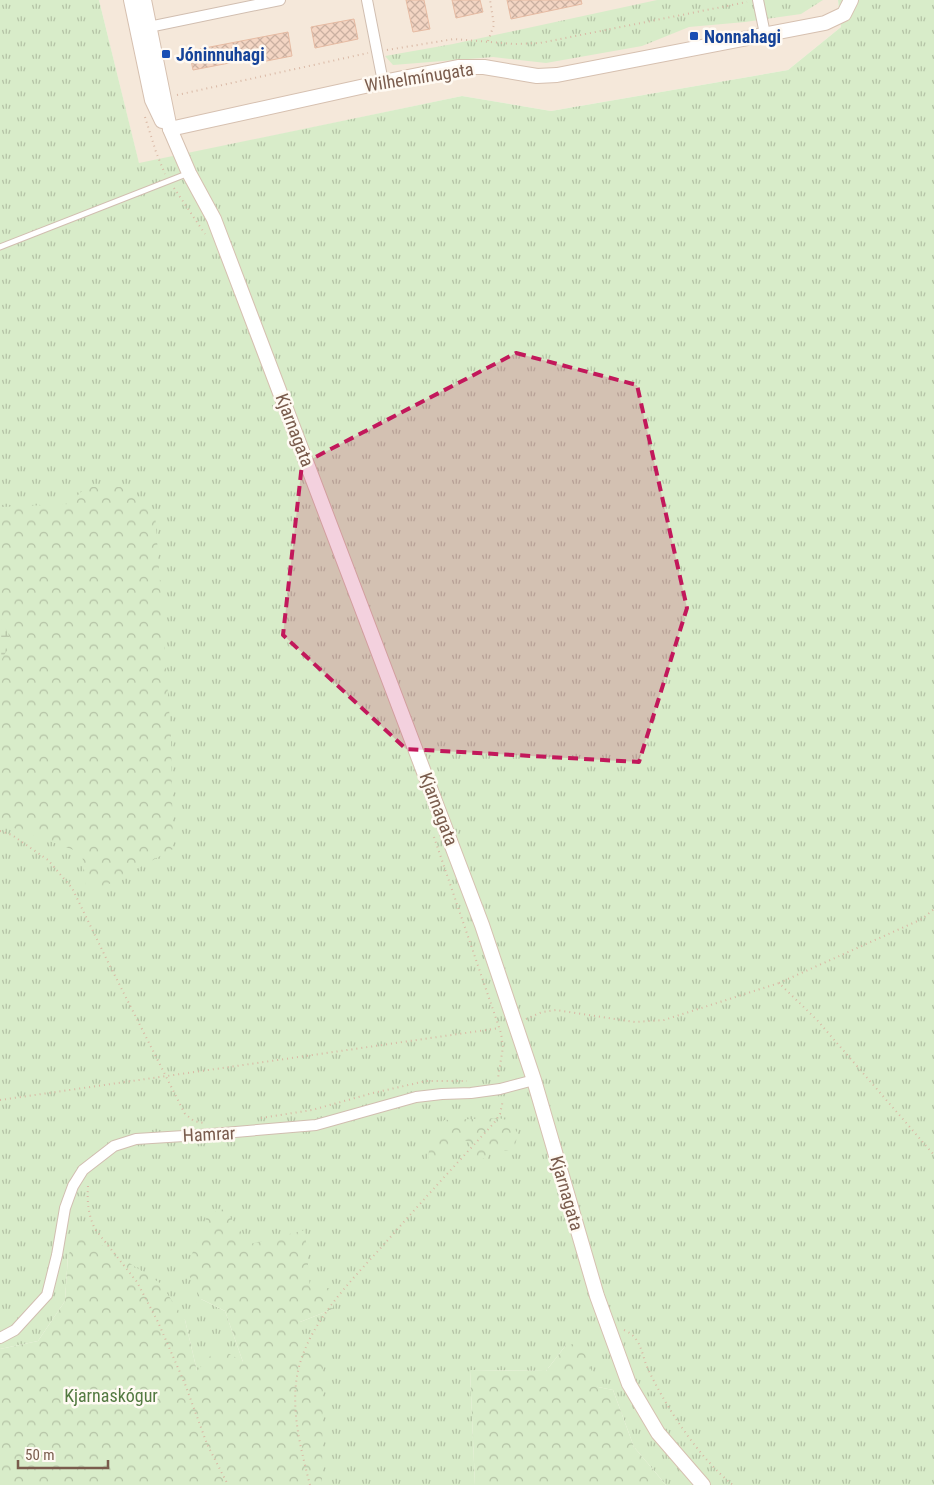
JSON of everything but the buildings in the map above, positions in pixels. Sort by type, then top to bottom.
[{"type":"street","name":"Kjarnagata","points":[[130,0],[143,28],[163,97],[170,129],[189,173],[214,219],[482,925],[534,1080],[597,1296],[629,1384],[658,1433],[703,1485]]},
{"type":"street","name":"Kjarnagata","points":[[144,0],[143,28],[152,100],[162,122],[170,129]]},
{"type":"street","points":[[143,28],[280,0]]},
{"type":"street","points":[[367,0],[384,82]]},
{"type":"street","points":[[756,0],[765,34]]},
{"type":"street","name":"Wilhelmínugata","points":[[170,129],[384,82],[472,66],[537,76],[557,76],[825,23],[844,14],[851,0]]},
{"type":"street","name":"Hamrar","points":[[0,1338],[16,1330],[47,1296],[57,1255],[65,1208],[73,1186],[83,1170],[114,1146],[136,1138],[200,1135],[316,1125],[416,1097],[442,1094],[471,1094],[534,1080]]},
{"type":"lane","points":[[0,247],[189,173]]},
{"type":"path","points":[[488,42],[494,25],[490,0]]},
{"type":"path","points":[[163,97],[377,51],[454,39],[514,44],[540,43],[756,0]]},
{"type":"path","points":[[144,113],[156,152],[169,180],[208,242]]},
{"type":"path","points":[[0,830],[12,835],[48,860],[72,888],[185,1114],[194,1121],[206,1123]]},
{"type":"path","points":[[432,831],[500,1028],[503,1047],[498,1066],[498,1081],[492,1081]]},
{"type":"path","points":[[0,1100],[500,1028],[542,1012],[556,1010],[635,1022],[664,1020],[779,984],[922,919],[934,909]]},
{"type":"path","points":[[779,984],[817,1020],[934,1155]]},
{"type":"path","points":[[260,1118],[312,1110],[372,1093],[426,1082],[474,1081]]},
{"type":"path","points":[[310,1485],[303,1457],[295,1408],[297,1376],[314,1331],[338,1297],[494,1123],[502,1108],[500,1089]]},
{"type":"path","points":[[88,1166],[87,1206],[91,1220],[95,1229],[137,1282],[158,1322],[185,1384],[207,1444],[228,1485]]},
{"type":"path","points":[[608,1324],[630,1333],[642,1348],[647,1369],[684,1429],[722,1477],[733,1485]]},
{"type":"highlighted area","points":[[516,353],[637,385],[687,608],[639,762],[406,749],[283,635],[302,464]]},
{"type":"shaded area","points":[[99,0],[838,0],[841,27],[788,70],[551,111],[462,96],[139,164]]},
{"type":"green space","points":[[0,0],[99,0],[139,163],[462,96],[551,111],[788,70],[841,27],[838,0],[934,0],[934,1485],[666,1485],[634,1447],[613,1390],[598,1387],[566,1345],[546,1371],[470,1370],[475,1485],[322,1485],[300,1347],[300,1322],[333,1309],[333,1288],[310,1288],[201,1299],[225,1311],[243,1362],[197,1371],[185,1320],[68,1255],[65,1301],[38,1341],[0,1349]]},
{"type":"green space","points":[[657,0],[823,0],[801,14],[689,27],[642,46],[546,63],[493,57],[393,65],[385,56],[453,44]]},
{"type":"green space","points":[[86,487],[127,487],[155,512],[171,737],[173,849],[100,889],[86,885],[82,853],[0,823],[0,662],[12,642],[0,617],[0,507],[69,504]]},
{"type":"green space","points":[[0,617],[12,642],[0,662]]},
{"type":"green space","points":[[499,1118],[510,1121],[518,1134],[514,1149],[505,1151],[493,1146],[487,1159],[475,1158],[468,1141],[455,1141],[447,1157],[428,1160],[429,1150],[444,1120]]},
{"type":"green space","name":"Kjarnaskógur","points":[[224,1209],[250,1244],[305,1230],[310,1288],[333,1288],[333,1309],[300,1322],[300,1347],[323,1359],[322,1485],[0,1485],[0,1349],[38,1341],[65,1301],[68,1255],[82,1232],[160,1283],[185,1320],[197,1371],[218,1347],[243,1362],[225,1311],[201,1299],[186,1269],[208,1214]]},
{"type":"green space","points":[[581,1343],[598,1387],[613,1390],[634,1447],[666,1485],[475,1485],[470,1370],[546,1371],[566,1345]]},
{"type":"place","name":"Nonnahagi","points":[[694,36]]},
{"type":"place","name":"Jóninnuhagi","points":[[166,54]]}]
